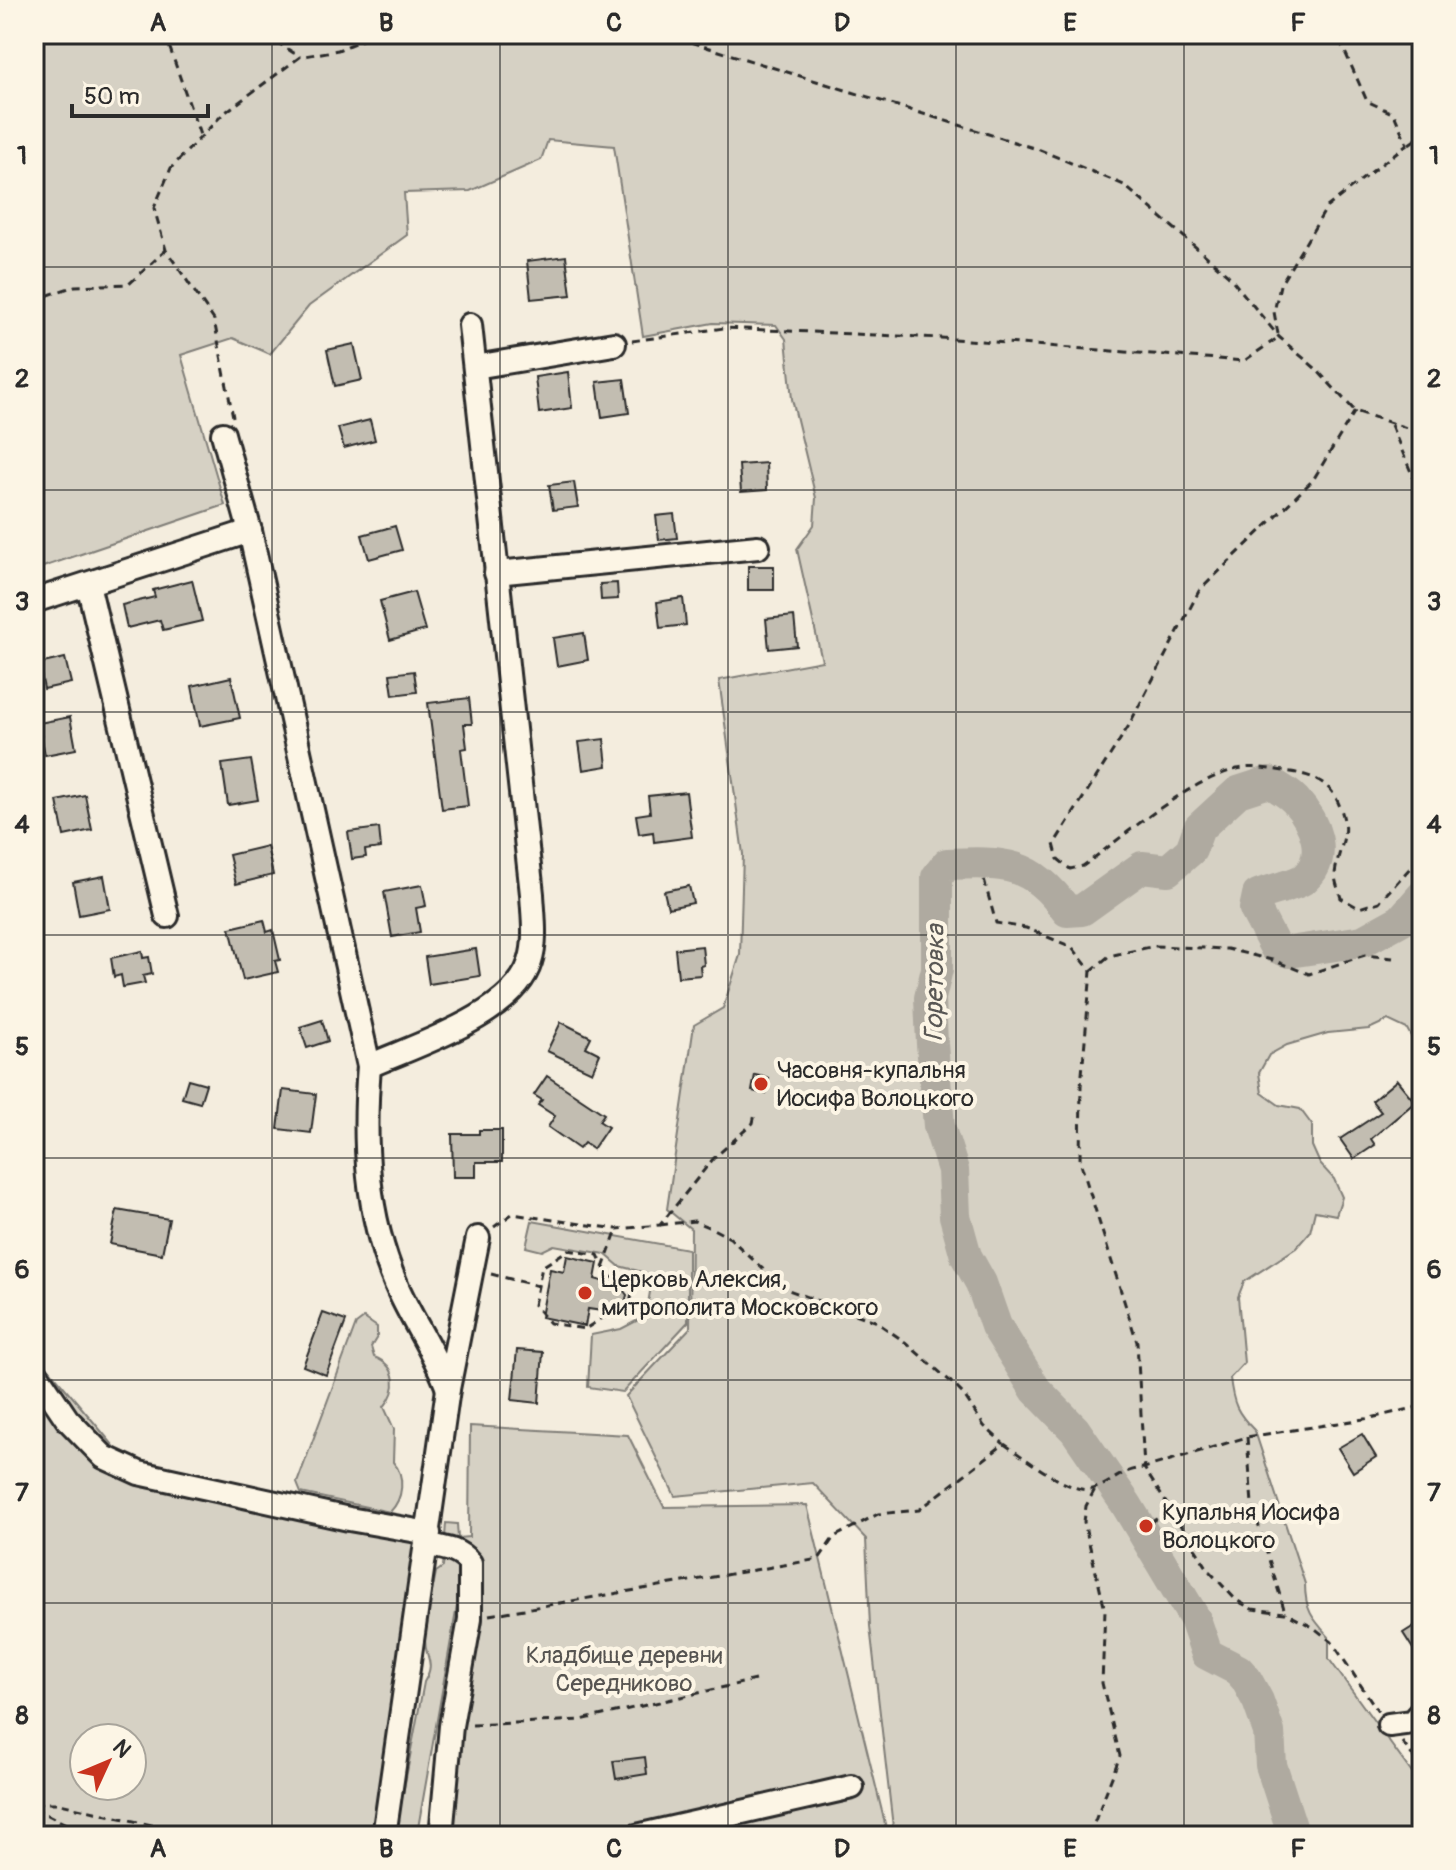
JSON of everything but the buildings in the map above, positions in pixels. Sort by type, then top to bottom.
[{"type":"street","points":[[369,1066],[480,1017],[500,1002],[516,987],[530,963],[534,940],[532,894],[470,325]]},
{"type":"street","points":[[475,367],[614,344]]},
{"type":"street","points":[[223,434],[250,531],[369,1066],[365,1150],[374,1210],[396,1284],[448,1389]]},
{"type":"street","points":[[34,601],[250,531]]},
{"type":"street","points":[[496,573],[758,547]]},
{"type":"street","points":[[88,584],[167,916]]},
{"type":"street","points":[[384,1836],[448,1389],[478,1238]]},
{"type":"street","points":[[34,1370],[67,1419],[104,1457],[139,1473],[428,1539],[462,1554],[470,1563],[470,1619],[451,1726],[441,1836]]},
{"type":"street","points":[[1389,1725],[1412,1722],[1422,1711]]},
{"type":"street","points":[[637,1836],[852,1787]]},
{"type":"path","points":[[165,34],[200,135]]},
{"type":"path","points":[[264,34],[300,57]]},
{"type":"path","points":[[223,434],[235,414],[214,320],[166,250],[154,208],[171,168],[223,114],[300,57],[338,50],[376,34]]},
{"type":"path","points":[[664,34],[1040,150],[1124,185],[1228,275],[1279,337],[1315,368],[1355,411],[1422,433]]},
{"type":"path","points":[[1337,34],[1367,101],[1394,114],[1407,144]]},
{"type":"path","points":[[1279,337],[1274,312],[1280,285],[1327,207],[1422,135]]},
{"type":"path","points":[[34,300],[75,286],[129,284],[166,250]]},
{"type":"path","points":[[614,344],[724,328],[941,338],[1244,361],[1279,337]]},
{"type":"path","points":[[1355,411],[1313,480],[1199,591],[1128,727],[1054,844],[1058,859],[1070,869],[1083,866],[1200,784],[1238,769],[1258,767],[1320,779],[1335,795],[1343,813],[1346,835],[1335,877],[1341,898],[1359,908],[1379,902],[1422,855]]},
{"type":"path","points":[[1391,425],[1422,498]]},
{"type":"path","points":[[984,880],[996,923],[1026,928],[1072,947],[1091,971],[1081,1086],[1080,1161],[1137,1342],[1144,1468],[1210,1572],[1236,1600],[1252,1609],[1285,1613],[1313,1627],[1332,1642],[1422,1768]]},
{"type":"path","points":[[1091,971],[1109,956],[1155,946],[1227,949],[1272,960],[1309,974],[1365,955],[1393,958]]},
{"type":"path","points":[[660,1225],[713,1159],[753,1123],[755,1114]]},
{"type":"path","points":[[478,1238],[512,1214],[617,1229],[694,1221],[730,1238],[783,1288],[875,1321],[905,1342],[951,1382],[964,1395],[984,1426],[1004,1444],[1068,1485],[1084,1490],[1095,1489],[1129,1469],[1144,1468],[1247,1437],[1371,1418],[1422,1406]]},
{"type":"path","points":[[603,1268],[617,1229]]},
{"type":"path","points":[[568,1250],[598,1255],[608,1276],[624,1281],[632,1293],[629,1309],[617,1317],[604,1317],[585,1329],[550,1323],[534,1305],[538,1286],[542,1267],[568,1250]]},
{"type":"path","points":[[499,1276],[538,1286]]},
{"type":"path","points":[[1247,1437],[1252,1504],[1285,1613]]},
{"type":"path","points":[[470,1619],[819,1559],[834,1537],[878,1514],[919,1510],[1004,1444]]},
{"type":"path","points":[[1093,1836],[1093,1826],[1120,1756],[1102,1683],[1105,1610],[1084,1522],[1086,1506],[1095,1489]]},
{"type":"path","points":[[1150,1523],[1171,1510]]},
{"type":"path","points":[[451,1726],[581,1720],[755,1680]]},
{"type":"path","points":[[34,1805],[56,1803],[199,1836]]},
{"type":"path","points":[[34,1805],[90,1836]]},
{"type":"green space","points":[[34,34],[1422,34],[1422,1056],[1407,1029],[1388,1020],[1369,1029],[1328,1033],[1287,1045],[1269,1055],[1259,1073],[1262,1093],[1279,1105],[1300,1109],[1312,1125],[1312,1146],[1320,1164],[1334,1179],[1342,1197],[1336,1215],[1315,1211],[1310,1232],[1296,1248],[1244,1282],[1238,1297],[1244,1363],[1230,1378],[1237,1408],[1255,1431],[1305,1584],[1308,1607],[1329,1637],[1329,1659],[1422,1787],[1422,1836],[894,1836],[870,1626],[866,1539],[813,1483],[675,1496],[626,1396],[690,1328],[691,1229],[667,1209],[694,1025],[723,1008],[740,955],[743,854],[719,680],[822,661],[797,549],[814,525],[816,498],[792,399],[786,339],[776,325],[713,323],[643,336],[614,146],[548,140],[541,160],[470,191],[404,193],[407,235],[309,306],[270,354],[233,338],[181,355],[225,505],[34,570]]},
{"type":"green space","points":[[532,1221],[688,1249],[688,1322],[623,1392],[588,1387],[591,1335],[621,1329],[646,1316],[652,1280],[646,1273],[619,1266],[605,1254],[554,1245],[542,1251],[526,1247]]},
{"type":"green space","points":[[364,1318],[377,1327],[377,1337],[371,1347],[374,1357],[388,1366],[394,1379],[392,1393],[384,1407],[394,1429],[393,1462],[400,1474],[401,1487],[398,1501],[390,1512],[301,1493],[297,1483],[356,1324]]},
{"type":"green space","points":[[34,1351],[123,1457],[408,1520],[418,1542],[373,1836],[34,1836]]},
{"type":"green space","name":"Кладбище деревни Середниково","points":[[470,1426],[628,1435],[664,1507],[807,1505],[888,1836],[433,1836],[464,1585],[458,1580],[457,1606],[418,1828],[414,1836],[395,1836],[424,1682],[430,1669],[425,1645],[426,1630],[436,1572],[443,1567],[446,1523],[457,1524],[458,1538],[469,1537]]},
{"type":"waterway","name":"Горетовка","points":[[1294,1836],[1271,1765],[1269,1732],[1246,1679],[1238,1670],[1207,1654],[1195,1619],[1126,1504],[1075,1430],[1036,1390],[996,1326],[981,1283],[966,1256],[955,1216],[953,1170],[939,1126],[932,1044],[930,998],[937,969],[937,877],[947,864],[985,863],[1015,868],[1041,882],[1067,911],[1082,910],[1142,867],[1168,870],[1191,850],[1199,828],[1238,792],[1269,782],[1302,808],[1313,828],[1318,849],[1313,869],[1305,878],[1258,895],[1255,909],[1275,947],[1289,952],[1363,941],[1401,920],[1422,896]]},
{"type":"place","name":"Часовня-купальня Иосифа Волоцкого","points":[[761,1084]]},
{"type":"place","name":"Церковь Алексия, митрополита Московского","points":[[585,1293]]},
{"type":"place","name":"Купальня Иосифа Волоцкого","points":[[1146,1526]]}]
